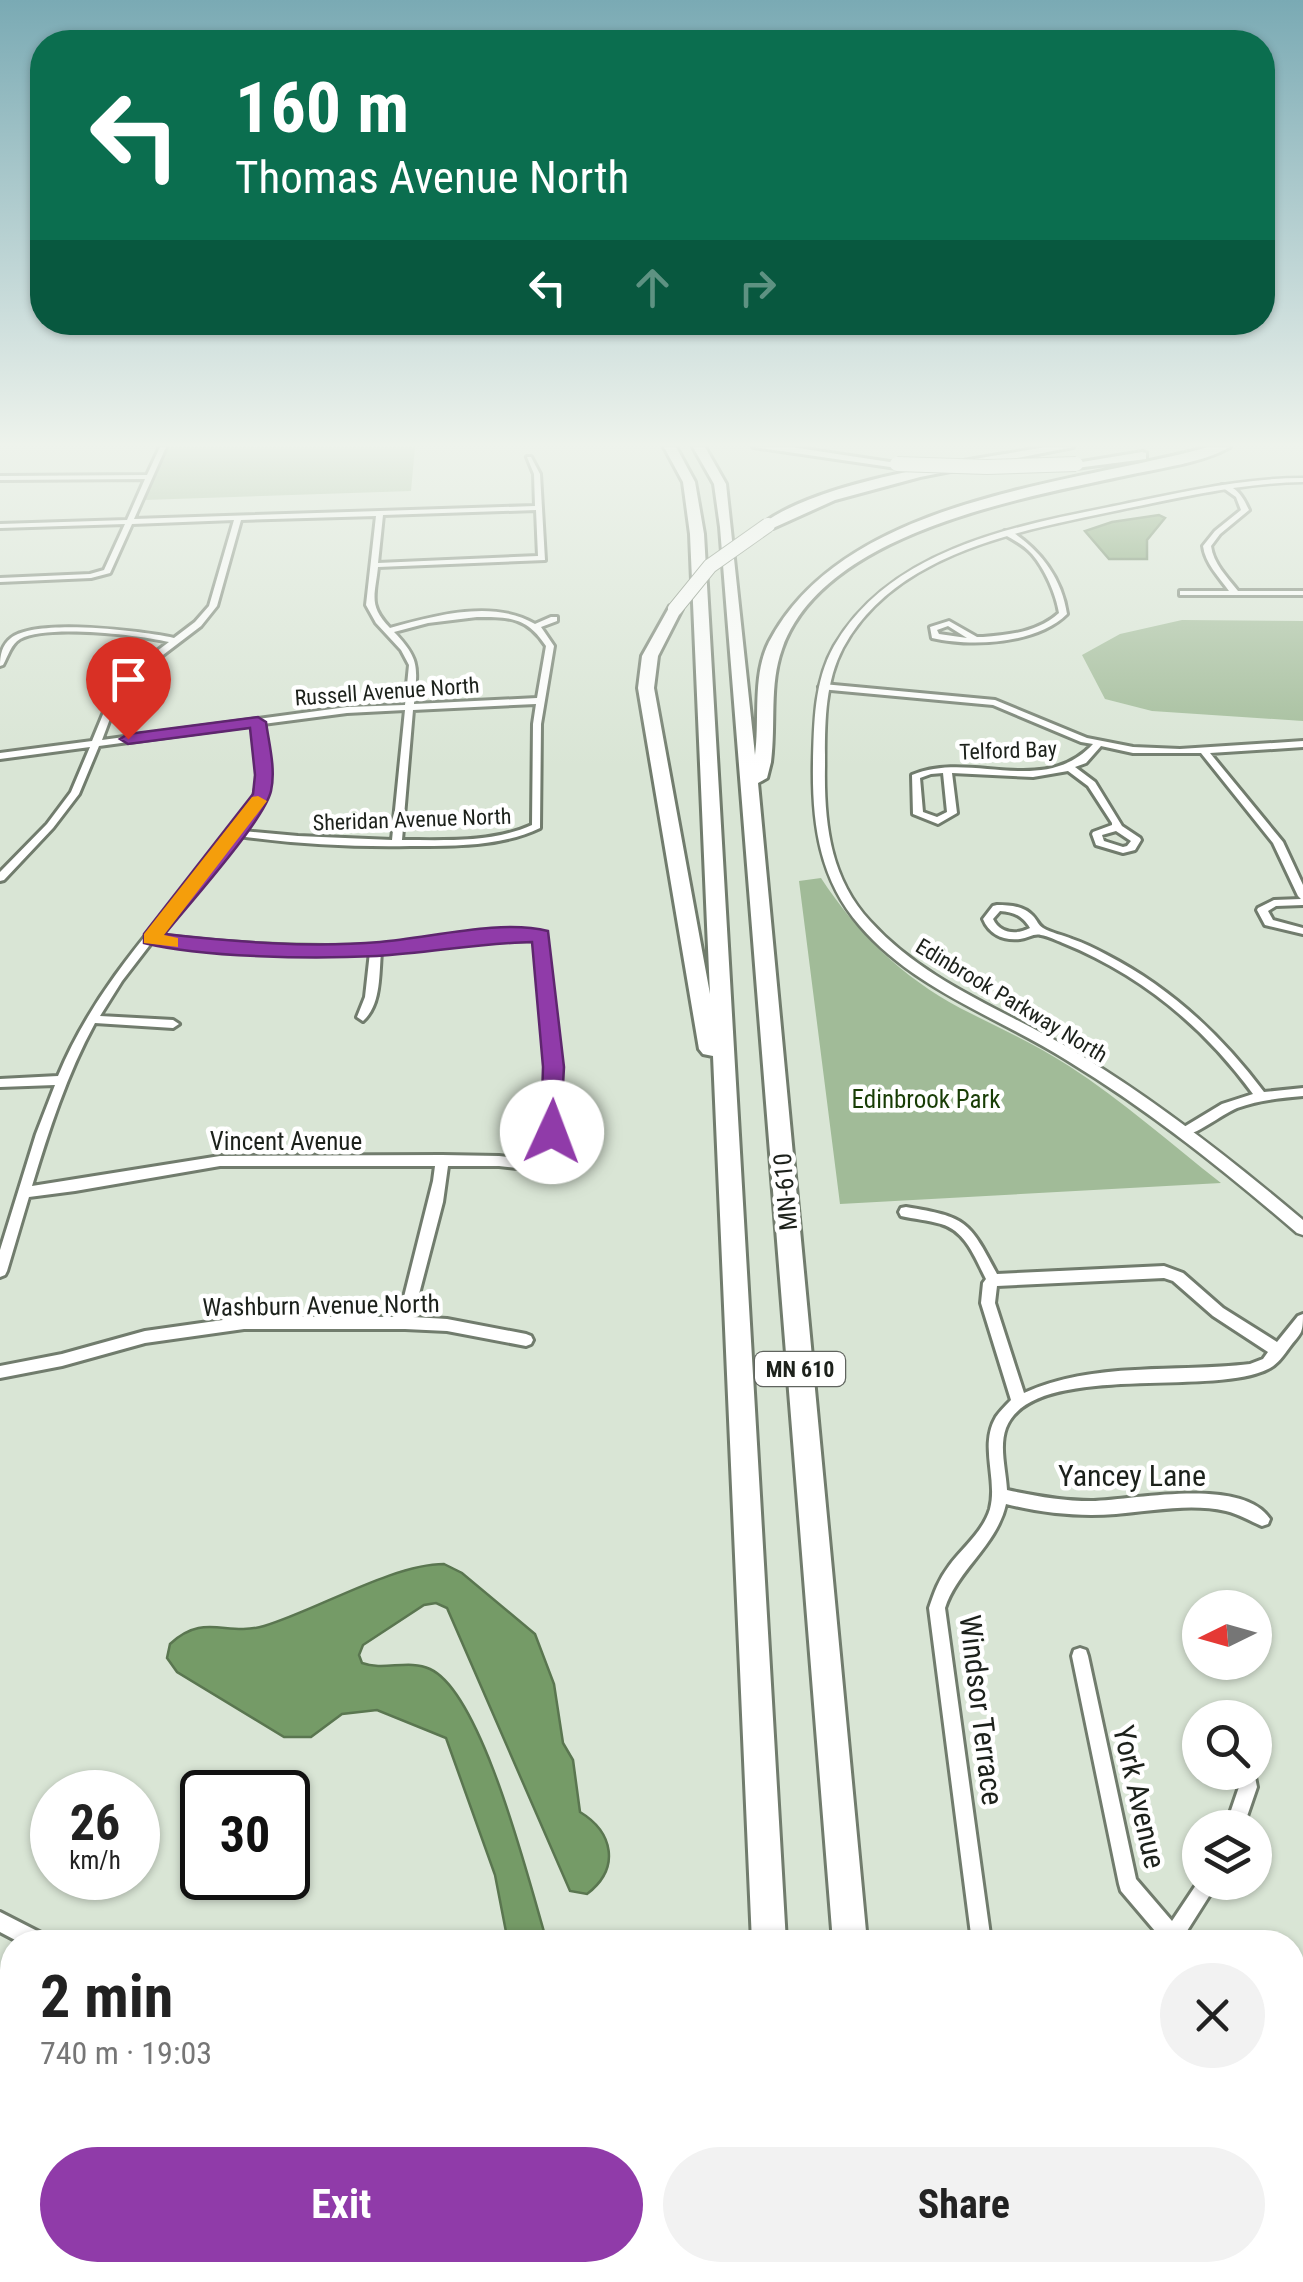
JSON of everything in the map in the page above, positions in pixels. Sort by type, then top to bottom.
[{"type":"highway","name":"MN 610","points":[[698,553],[768,1930]]},
{"type":"highway","points":[[728,553],[710,566],[674,610],[650,656],[646,688],[710,1044],[746,1491]]},
{"type":"highway","name":"MN-610","points":[[729,553],[849,1930]]},
{"type":"highway","points":[[751,796],[762,765],[768,666],[784,626],[802,602],[841,567],[864,553]]},
{"type":"street","points":[[0,580],[102,575],[115,553]]},
{"type":"street","points":[[0,878],[64,810],[85,774],[113,700],[127,678],[176,641],[213,606],[228,553]]},
{"type":"street","points":[[375,553],[370,604],[376,618],[404,645],[412,665],[396,843]]},
{"type":"street","points":[[374,565],[542,558],[542,553]]},
{"type":"street","name":"Edinbrook Parkway North","points":[[954,553],[890,589],[848,632],[834,656],[823,687],[818,830],[829,870],[852,910],[880,940],[920,972],[1075,1058],[1182,1134],[1303,1228]]},
{"type":"street","points":[[973,638],[1040,631],[1064,614],[1062,599],[1033,553]]},
{"type":"street","points":[[1209,553],[1236,594]]},
{"type":"street","points":[[1183,593],[1303,593]]},
{"type":"street","points":[[389,630],[441,617],[486,615],[536,626],[550,646],[539,702]]},
{"type":"street","points":[[536,626],[554,619]]},
{"type":"street","points":[[0,662],[17,637],[110,632],[176,641]]},
{"type":"street","points":[[823,687],[995,703],[1098,744],[1148,751],[1303,744]]},
{"type":"street","name":"Russell Avenue North","points":[[0,756],[410,706],[539,702]]},
{"type":"street","name":"Sheridan Avenue North","points":[[235,833],[319,844],[506,838],[530,832],[539,816],[539,702]]},
{"type":"street","points":[[0,1271],[63,1080],[92,1019],[257,804],[264,786],[258,722]]},
{"type":"street","name":"Telford Bay","points":[[948,771],[952,814],[938,822],[922,817],[918,814],[915,777],[920,772],[948,771],[1000,774],[1070,768],[1090,755],[1098,744]]},
{"type":"street","points":[[1203,750],[1278,842],[1303,895],[1274,902],[1262,910],[1263,916],[1276,926],[1303,931]]},
{"type":"street","name":"Telford Bay","points":[[1070,768],[1092,784],[1117,827]]},
{"type":"street","points":[[1036,929],[1116,964],[1177,1004],[1230,1054],[1260,1094]]},
{"type":"street","name":"Vincent Avenue","points":[[26,1192],[96,1184],[220,1161],[442,1160],[526,1164],[548,1159],[554,1087],[541,936],[482,937],[376,949]]},
{"type":"street","points":[[151,938],[226,947],[376,949],[371,997],[363,1018]]},
{"type":"street","points":[[92,1019],[173,1024]]},
{"type":"street","points":[[0,1083],[63,1080]]},
{"type":"street","points":[[1182,1134],[1216,1111],[1260,1094],[1303,1092]]},
{"type":"street","points":[[405,1323],[417,1263],[436,1212],[442,1160]]},
{"type":"street","points":[[906,1212],[954,1221],[966,1232],[994,1281]]},
{"type":"street","points":[[994,1281],[1164,1272],[1178,1277],[1218,1312],[1279,1351]]},
{"type":"street","points":[[994,1281],[987,1292],[988,1303],[1019,1401]]},
{"type":"street","points":[[1000,1495],[995,1446],[1002,1417],[1019,1401],[1067,1383],[1232,1374],[1268,1362],[1303,1320]]},
{"type":"street","name":"Washburn Avenue North","points":[[0,1372],[195,1328],[244,1323],[405,1323],[526,1340]]},
{"type":"street","name":"Yancey Lane","points":[[1000,1495],[1092,1508],[1205,1500],[1236,1507],[1262,1519]]},
{"type":"street","name":"Windsor Terrace","points":[[980,1930],[937,1608],[952,1571],[996,1514],[1000,1495]]},
{"type":"street","name":"York Avenue","points":[[1080,1656],[1128,1884],[1163,1930]]},
{"type":"street","points":[[1178,1930],[1197,1900]]},
{"type":"green space","points":[[1182,620],[1303,621],[1303,721],[1152,711],[1105,699],[1082,655],[1120,634]]},
{"type":"green space","name":"Edinbrook Park","points":[[821,878],[850,917],[900,968],[939,996],[1069,1066],[1221,1183],[840,1204],[799,881]]},
{"type":"shaded area","points":[[1104,553],[1147,553],[1147,559],[1109,559]]},
{"type":"shaded area","points":[[444,1564],[462,1573],[535,1634],[554,1684],[563,1743],[573,1760],[580,1812],[600,1830],[609,1851],[605,1873],[598,1884],[587,1894],[570,1891],[447,1608],[436,1603],[424,1605],[363,1645],[359,1655],[362,1663],[370,1665],[422,1666],[450,1685],[486,1751],[543,1930],[506,1930],[495,1875],[446,1738],[377,1710],[342,1714],[311,1737],[284,1737],[177,1672],[167,1658],[170,1644],[194,1629],[264,1626],[379,1579]]},
{"type":"slow traffic","points":[[171,942],[151,938],[258,801]]},
{"type":"route","points":[[128,739],[258,722],[264,775],[262,794],[151,938],[226,947],[376,949],[514,934],[541,936],[554,1067],[552,1132]]}]
